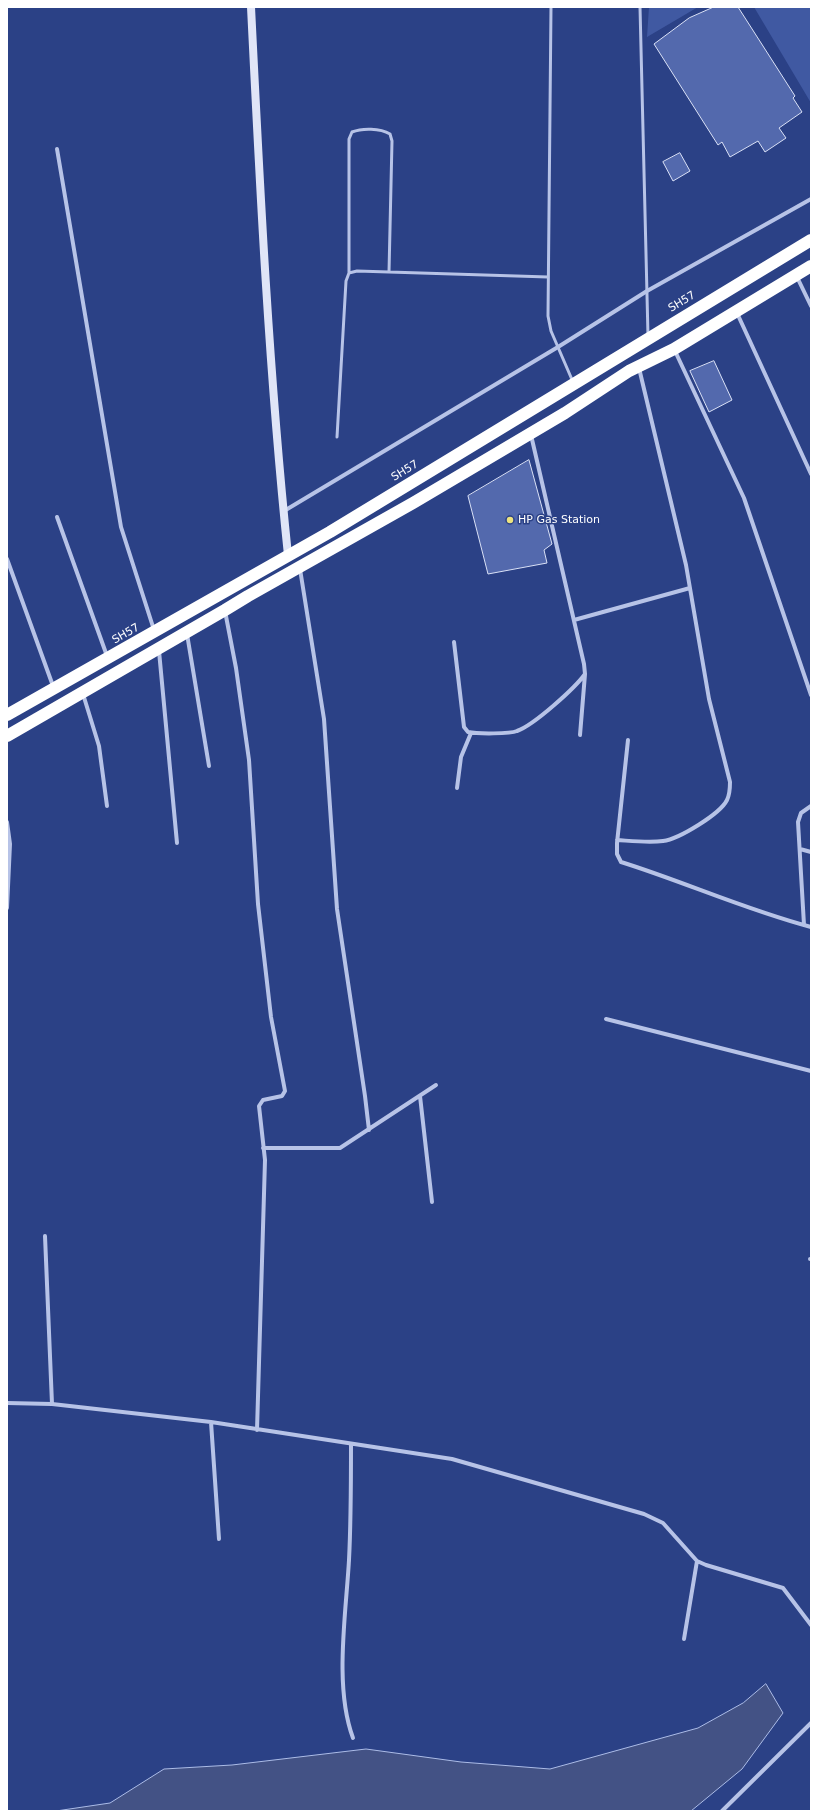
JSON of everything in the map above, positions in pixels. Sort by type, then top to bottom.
[{"type":"highway","name":"SH57","points":[[7,715],[108,660],[330,532],[811,240]]},
{"type":"highway","points":[[777,260],[792,277]]},
{"type":"highway","points":[[7,736],[419,499],[566,413],[639,366],[674,349],[811,266]]},
{"type":"highway","points":[[554,395],[566,413]]},
{"type":"street","points":[[251,7],[264,255],[288,555]]},
{"type":"street","points":[[57,149],[121,527],[155,633]]},
{"type":"street","points":[[284,511],[558,347],[647,291],[811,199]]},
{"type":"street","points":[[792,277],[811,306]]},
{"type":"street","points":[[736,311],[811,474]]},
{"type":"street","points":[[674,349],[746,504],[811,695]]},
{"type":"street","points":[[617,840],[664,841],[682,833],[719,810],[727,799],[730,782],[709,699],[686,565],[639,366]]},
{"type":"street","points":[[531,433],[585,674],[580,734]]},
{"type":"street","points":[[57,517],[108,660]]},
{"type":"street","points":[[7,559],[54,689]]},
{"type":"street","points":[[300,567],[324,719],[337,909],[369,1130]]},
{"type":"street","points":[[574,620],[690,588]]},
{"type":"street","points":[[225,610],[236,668],[249,760],[258,904],[271,1017],[285,1091],[282,1096],[263,1100],[260,1103],[264,1160],[257,1430]]},
{"type":"street","points":[[187,632],[209,766]]},
{"type":"street","points":[[454,642],[464,728],[471,733],[517,731],[542,715],[579,682],[585,674]]},
{"type":"street","points":[[159,648],[177,843]]},
{"type":"street","points":[[83,693],[99,746],[107,806]]},
{"type":"street","points":[[457,788],[461,757],[471,733]]},
{"type":"street","points":[[628,740],[617,840],[617,854],[621,862],[669,877],[726,900],[811,927]]},
{"type":"street","points":[[804,925],[799,817],[801,812],[811,806]]},
{"type":"street","points":[[7,822],[10,844],[7,908]]},
{"type":"street","points":[[800,849],[811,852]]},
{"type":"street","points":[[606,1019],[811,1071]]},
{"type":"street","points":[[263,1148],[340,1148],[436,1085]]},
{"type":"street","points":[[420,1096],[432,1202]]},
{"type":"street","points":[[45,1236],[52,1404]]},
{"type":"street","points":[[7,1403],[52,1404],[211,1422],[351,1445],[452,1459],[644,1514],[664,1523],[697,1561],[783,1588],[811,1625]]},
{"type":"street","points":[[211,1422],[219,1539]]},
{"type":"street","points":[[351,1445],[350,1539],[343,1673],[347,1722],[353,1738]]},
{"type":"street","points":[[684,1639],[697,1561]]},
{"type":"street","points":[[722,1811],[811,1723]]},
{"type":"lane","points":[[551,7],[548,316],[550,331],[574,383]]},
{"type":"lane","points":[[640,7],[648,338]]},
{"type":"lane","points":[[338,437],[346,281],[349,273],[349,139],[352,132],[358,130],[385,131],[390,134],[392,142],[389,272]]},
{"type":"lane","points":[[349,273],[357,271],[548,277]]},
{"type":"shaded area","points":[[649,7],[698,7],[647,37]]},
{"type":"shaded area","points":[[754,7],[811,7],[811,103]]},
{"type":"shaded area","points":[[766,1684],[783,1713],[742,1769],[691,1811],[56,1811],[110,1803],[164,1769],[232,1765],[366,1749],[461,1762],[550,1769],[698,1728],[743,1703]]},
{"type":"building","points":[[714,7],[738,7],[795,96],[793,98],[802,112],[779,128],[786,138],[765,152],[758,141],[730,157],[722,142],[718,145],[654,44],[689,18]]},
{"type":"building","points":[[680,153],[690,171],[673,181],[663,162]]},
{"type":"building","points":[[714,361],[732,400],[709,412],[690,371]]},
{"type":"building","name":"HP Gas Station","points":[[529,460],[552,544],[544,550],[547,563],[488,574],[468,496]]},
{"type":"place","name":"HP Gas Station","points":[[510,520]]}]
